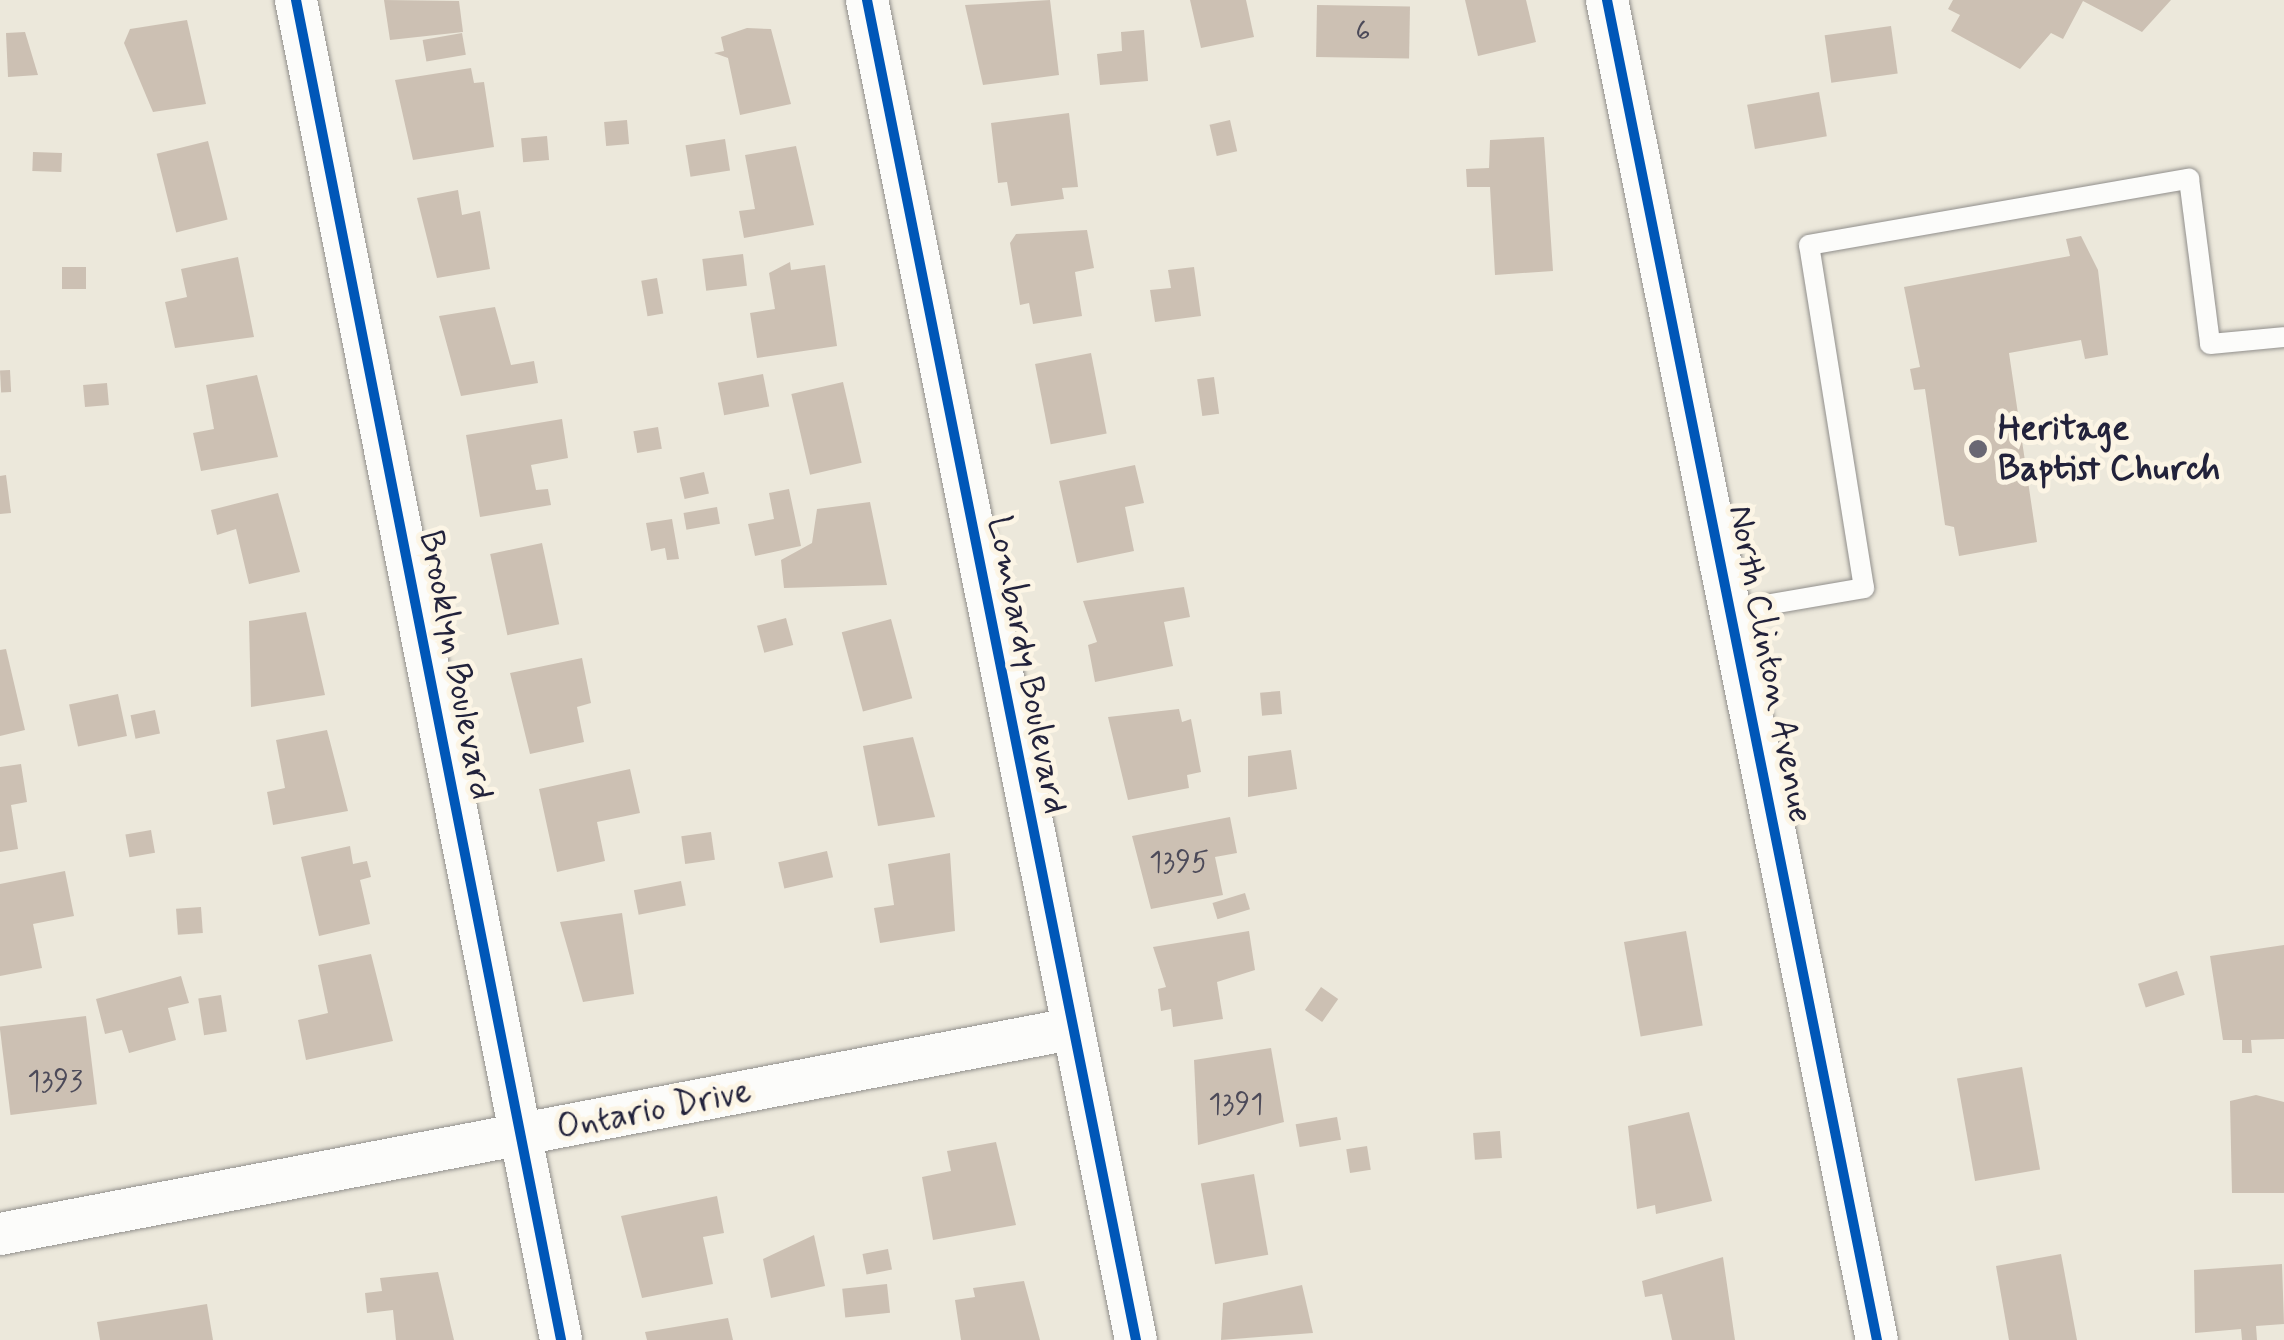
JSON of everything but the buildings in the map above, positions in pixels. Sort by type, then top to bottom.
[{"type":"street","name":"Brooklyn Boulevard","points":[[296,0],[561,1340]]},
{"type":"street","name":"Lombardy Boulevard","points":[[868,0],[1136,1340]]},
{"type":"street","name":"North Clinton Avenue","points":[[1607,0],[1877,1340]]},
{"type":"street","name":"Ontario Drive","points":[[0,1234],[1071,1029]]},
{"type":"lane","points":[[1732,611],[1864,588],[1809,245],[2189,179],[2210,344],[2284,337]]},
{"type":"cycle path","points":[[296,0],[561,1340]]},
{"type":"cycle path","points":[[867,0],[1136,1340]]},
{"type":"cycle path","points":[[1607,0],[1877,1340]]},
{"type":"place","name":"Heritage Baptist Church","points":[[1978,449]]}]
